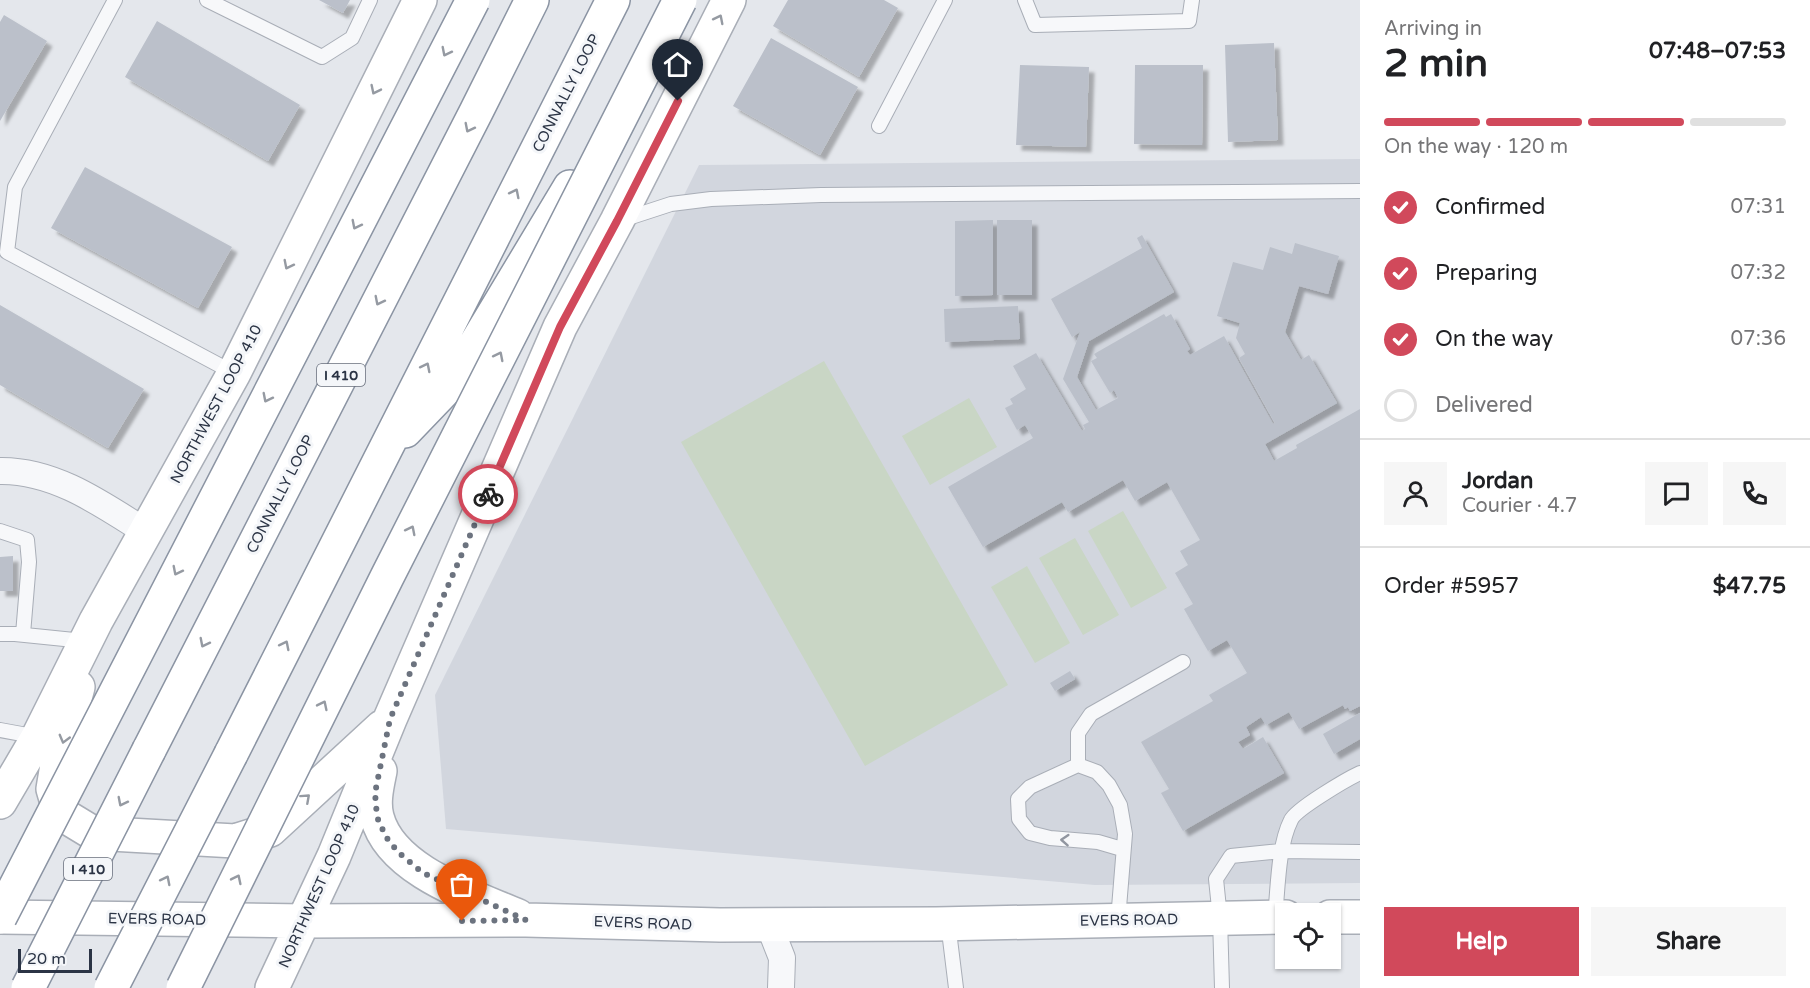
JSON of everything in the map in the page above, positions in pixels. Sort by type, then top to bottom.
[{"type":"main road","name":"NORTHWEST LOOP 410","points":[[0,802],[38,737],[91,631],[234,373],[420,0]]},
{"type":"main road","points":[[0,917],[473,0]]},
{"type":"main road","name":"CONNALLY LOOP","points":[[28,988],[532,0]]},
{"type":"main road","name":"CONNALLY LOOP","points":[[111,988],[613,0]]},
{"type":"main road","points":[[381,457],[454,380],[681,0]]},
{"type":"main road","points":[[183,988],[387,577],[681,0]]},
{"type":"main road","name":"NORTHWEST LOOP 410","points":[[272,988],[338,846],[390,719],[560,327],[617,221],[729,0]]},
{"type":"main road","points":[[91,631],[53,789],[60,813],[93,833],[235,841],[270,830],[390,719]]},
{"type":"main road","points":[[390,719],[375,793],[377,817],[386,837],[398,852],[423,873],[526,920]]},
{"type":"main road","name":"EVERS ROAD","points":[[0,917],[305,921],[526,920],[769,925],[1275,917]]},
{"type":"main road","points":[[1341,917],[1360,917]]},
{"type":"street","points":[[0,471],[37,475],[67,486],[102,503],[146,532]]},
{"type":"street","points":[[769,925],[782,958],[781,988]]},
{"type":"lane","points":[[115,0],[15,187],[7,252],[234,373]]},
{"type":"lane","points":[[207,0],[322,57],[352,38],[370,0]]},
{"type":"lane","points":[[879,126],[945,0]]},
{"type":"lane","points":[[1025,0],[1035,25],[1189,21],[1192,0]]},
{"type":"lane","points":[[617,221],[671,204],[711,199],[821,195],[1360,191]]},
{"type":"lane","points":[[0,531],[27,540],[29,562],[23,634]]},
{"type":"lane","points":[[0,634],[91,631]]},
{"type":"lane","points":[[1078,765],[1078,732],[1091,714],[1183,662]]},
{"type":"lane","points":[[0,730],[38,737]]},
{"type":"lane","points":[[1118,920],[1125,834],[1120,805],[1109,785],[1097,772],[1078,765],[1030,787],[1018,799],[1019,819],[1030,833],[1050,838],[1098,842],[1122,849]]},
{"type":"lane","points":[[1280,903],[1281,851],[1292,818],[1341,782],[1360,773]]},
{"type":"lane","points":[[1222,988],[1220,918],[1216,879],[1231,856],[1281,851],[1360,852]]},
{"type":"lane","points":[[948,923],[956,988]]},
{"type":"shaded area","points":[[1360,159],[1360,883],[1095,885],[446,829],[435,695],[699,165]]},
{"type":"green space","points":[[824,361],[1008,685],[865,766],[681,442]]},
{"type":"green space","points":[[969,398],[997,447],[930,485],[902,436]]},
{"type":"green space","points":[[1123,511],[1167,588],[1131,608],[1088,531]]},
{"type":"green space","points":[[1075,538],[1119,615],[1083,635],[1039,558]]},
{"type":"green space","points":[[1027,566],[1070,643],[1035,663],[991,587]]},
{"type":"building","points":[[319,0],[350,0],[343,13]]},
{"type":"building","points":[[788,0],[884,0],[898,8],[859,77],[773,26]]},
{"type":"building","points":[[4,15],[47,41],[0,121],[0,22]]},
{"type":"building","points":[[157,21],[300,105],[268,161],[125,77]]},
{"type":"building","points":[[771,38],[858,87],[820,155],[733,106]]},
{"type":"building","points":[[1274,43],[1278,140],[1228,142],[1225,45]]},
{"type":"building","points":[[1020,65],[1089,67],[1086,147],[1016,145]]},
{"type":"building","points":[[1135,65],[1203,65],[1202,145],[1134,144]]},
{"type":"building","points":[[85,167],[232,247],[198,308],[51,228]]},
{"type":"building","points":[[993,220],[993,295],[955,296],[955,221]]},
{"type":"building","points":[[997,220],[1032,220],[1032,295],[997,295]]},
{"type":"building","points":[[1142,235],[1174,292],[1089,341],[1077,377],[1096,410],[1118,398],[1114,390],[1110,393],[1091,361],[1097,358],[1094,354],[1164,314],[1166,317],[1171,314],[1190,349],[1187,351],[1190,355],[1224,336],[1273,424],[1275,423],[1239,358],[1245,354],[1236,338],[1240,323],[1217,316],[1233,262],[1263,270],[1270,247],[1292,254],[1295,243],[1339,256],[1328,294],[1299,286],[1285,332],[1301,360],[1309,355],[1337,403],[1265,444],[1274,461],[1297,448],[1296,445],[1360,409],[1360,706],[1350,711],[1343,705],[1299,729],[1289,712],[1266,725],[1261,717],[1246,727],[1250,735],[1238,742],[1243,749],[1263,737],[1284,773],[1183,831],[1161,793],[1169,789],[1141,742],[1213,701],[1209,695],[1247,673],[1227,640],[1208,651],[1184,609],[1193,604],[1175,573],[1188,565],[1180,551],[1200,540],[1167,482],[1135,501],[1123,480],[1068,512],[1062,502],[983,547],[948,487],[1033,438],[1025,425],[1017,430],[1005,408],[1013,404],[1010,399],[1026,389],[1013,366],[1036,353],[1082,431],[1085,429],[1083,425],[1089,422],[1063,379],[1080,332],[1072,337],[1051,299],[1142,248],[1137,238]]},
{"type":"building","points":[[0,305],[144,389],[108,448],[0,385]]},
{"type":"building","points":[[1018,306],[1020,339],[945,342],[944,309]]},
{"type":"building","points":[[13,556],[13,591],[0,591],[0,557]]},
{"type":"building","points":[[1070,671],[1075,679],[1055,691],[1050,683]]},
{"type":"building","points":[[1360,713],[1360,739],[1334,754],[1323,734]]},
{"type":"way so far","points":[[462,921],[526,920],[423,873],[398,852],[386,837],[377,817],[375,793],[390,719],[488,494]]},
{"type":"route","points":[[488,494],[560,327],[678,101]]}]
